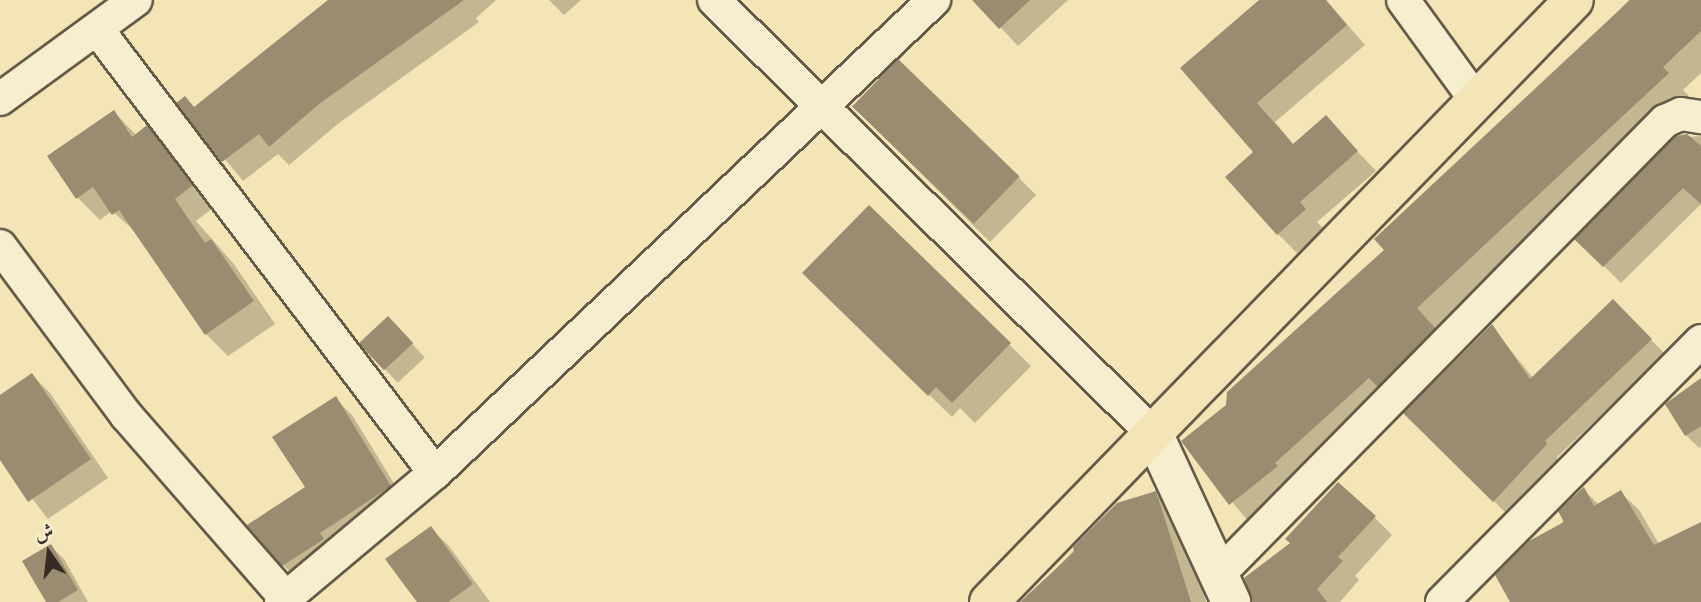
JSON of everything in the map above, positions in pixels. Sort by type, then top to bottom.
[{"type":"main road","points":[[989,602],[1574,0]]},
{"type":"street","points":[[0,99],[136,0]]},
{"type":"street","points":[[714,0],[1154,435],[1225,588],[1665,121],[1681,114],[1701,117]]},
{"type":"street","points":[[0,246],[126,415],[286,601],[435,473],[820,105],[934,0]]},
{"type":"street","points":[[1403,0],[1477,102]]},
{"type":"street","points":[[96,29],[435,473]]},
{"type":"street","points":[[1442,602],[1701,341]]},
{"type":"building","points":[[328,0],[464,0],[319,104],[269,147],[259,134],[222,162],[176,103],[185,96],[194,107]]},
{"type":"building","points":[[972,0],[1030,0],[999,29]]},
{"type":"building","points":[[1259,0],[1326,0],[1347,25],[1257,103],[1293,144],[1326,115],[1358,151],[1300,202],[1306,209],[1277,235],[1225,177],[1253,152],[1180,68]]},
{"type":"building","points":[[1630,0],[1701,0],[1701,31],[1663,67],[1669,73],[1417,308],[1435,328],[1378,387],[1369,378],[1275,463],[1278,466],[1229,505],[1181,441],[1226,405],[1227,392],[1384,250],[1374,239]]},
{"type":"building","points":[[898,59],[1020,176],[974,224],[852,106]]},
{"type":"building","points":[[114,110],[132,137],[147,125],[193,185],[175,199],[205,243],[211,239],[254,301],[205,335],[119,210],[112,215],[93,187],[76,199],[47,156]]},
{"type":"building","points":[[1687,134],[1701,146],[1701,204],[1683,188],[1603,267],[1574,239],[1676,136]]},
{"type":"building","points":[[869,205],[1011,343],[952,403],[936,387],[928,396],[802,273]]},
{"type":"building","points":[[1613,299],[1652,339],[1545,441],[1547,444],[1493,502],[1403,413],[1492,324],[1530,379]]},
{"type":"building","points":[[388,316],[413,343],[384,370],[359,343]]},
{"type":"building","points":[[32,373],[91,459],[28,502],[0,460],[0,395]]},
{"type":"building","points":[[1701,378],[1701,426],[1685,436],[1665,404]]},
{"type":"building","points":[[336,396],[391,486],[320,533],[324,539],[282,566],[247,525],[305,487],[272,437]]},
{"type":"building","points":[[1338,482],[1376,516],[1338,557],[1343,561],[1317,589],[1327,602],[1253,602],[1244,578],[1290,543],[1285,539]]},
{"type":"building","points":[[1584,487],[1594,506],[1621,490],[1654,545],[1701,522],[1701,602],[1510,602],[1495,575],[1529,541],[1564,522],[1558,511]]},
{"type":"building","points":[[1156,491],[1191,602],[1020,602],[1074,552],[1073,547],[1117,503]]},
{"type":"building","points":[[431,526],[473,584],[448,602],[417,602],[385,559]]},
{"type":"building","points":[[51,544],[78,590],[58,602],[46,602],[22,561]]}]
